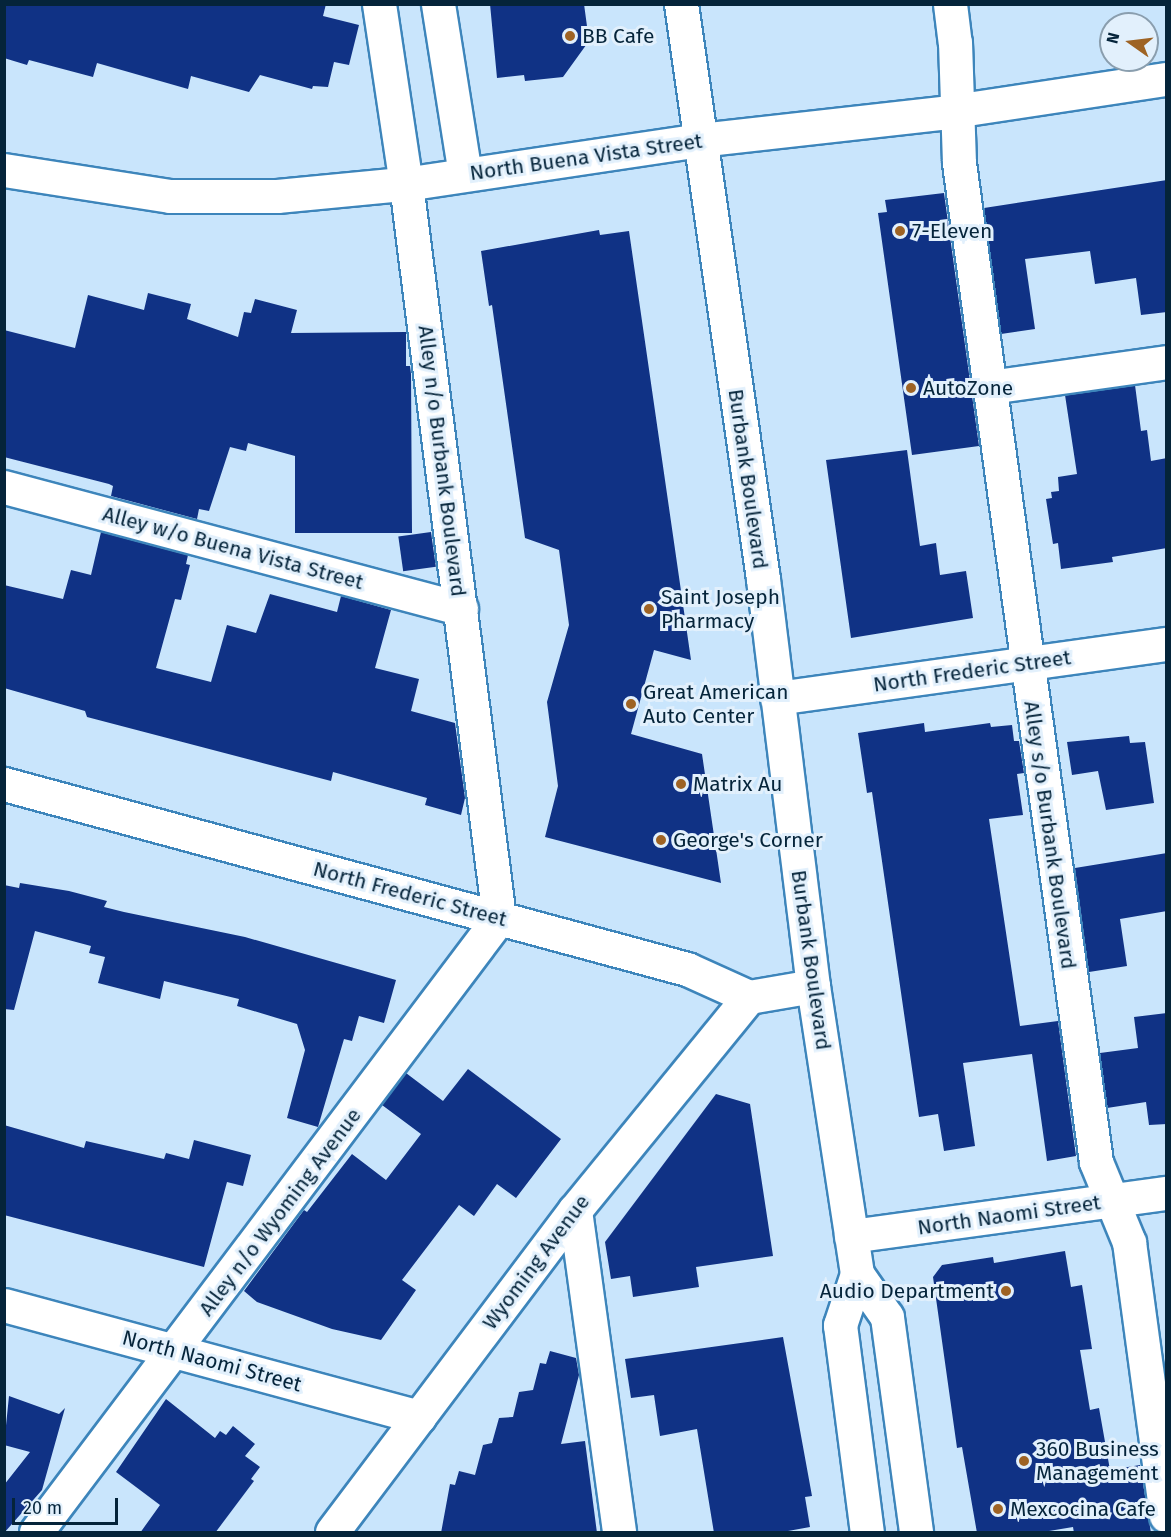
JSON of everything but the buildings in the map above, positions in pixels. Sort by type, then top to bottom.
[{"type":"main road","name":"Alley n/o Burbank Boulevard","points":[[379,4],[406,184],[499,918]]},
{"type":"main road","points":[[438,4],[465,174]]},
{"type":"main road","name":"Burbank Boulevard","points":[[681,4],[777,698],[813,986],[851,1236],[857,1274],[887,1317],[916,1533]]},
{"type":"main road","name":"Alley s/o Burbank Boulevard","points":[[950,4],[959,163],[1096,1162],[1129,1242],[1167,1516]]},
{"type":"main road","name":"North Buena Vista Street","points":[[4,170],[170,196],[277,196],[406,184],[699,140],[957,110],[1167,80]]},
{"type":"main road","points":[[989,387],[1167,362]]},
{"type":"main road","name":"Alley w/o Buena Vista Street","points":[[4,487],[461,609]]},
{"type":"main road","name":"North Frederic Street","points":[[777,698],[1167,644]]},
{"type":"main road","name":"North Frederic Street","points":[[4,784],[687,969],[749,997]]},
{"type":"main road","name":"Alley n/o Wyoming Avenue","points":[[36,1533],[176,1351],[499,918]]},
{"type":"main road","points":[[749,997],[813,986]]},
{"type":"main road","name":"Wyoming Avenue","points":[[332,1533],[575,1210],[749,997]]},
{"type":"main road","name":"North Naomi Street","points":[[851,1236],[1167,1193]]},
{"type":"main road","points":[[575,1210],[619,1533]]},
{"type":"main road","name":"Burbank Boulevard","points":[[857,1274],[840,1325],[867,1533]]},
{"type":"main road","name":"North Naomi Street","points":[[4,1305],[419,1417]]},
{"type":"place","name":"BB Cafe","points":[[570,36]]},
{"type":"place","name":"7-Eleven","points":[[900,231]]},
{"type":"place","name":"AutoZone","points":[[911,388]]},
{"type":"place","name":"Saint Joseph Pharmacy","points":[[649,609]]},
{"type":"place","name":"Great American Auto Center","points":[[631,704]]},
{"type":"place","name":"Matrix Au","points":[[681,784]]},
{"type":"place","name":"George's Corner","points":[[661,840]]},
{"type":"place","name":"Audio Department","points":[[1006,1291]]},
{"type":"place","name":"360 Business Management","points":[[1024,1461]]},
{"type":"place","name":"Mexcocina Cafe","points":[[998,1509]]}]
